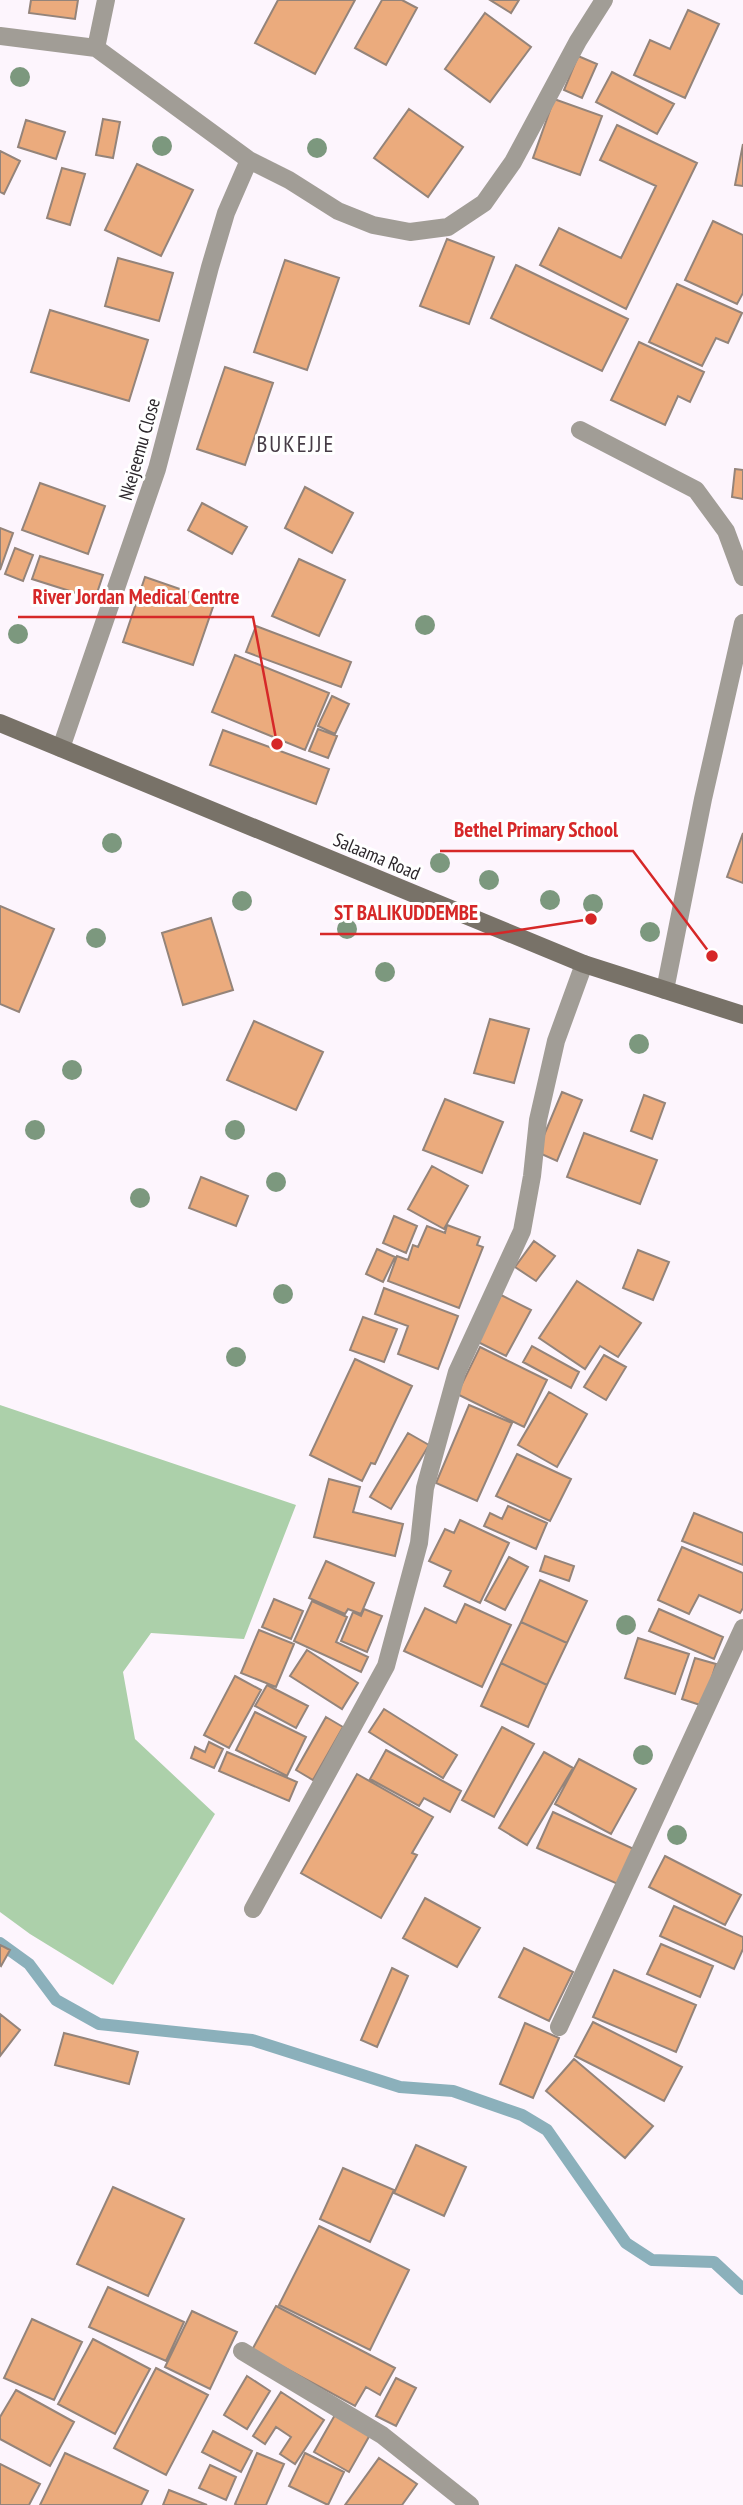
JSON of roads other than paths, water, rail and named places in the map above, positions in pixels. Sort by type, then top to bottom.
[{"type":"main road","name":"Salaama Road","points":[[0,723],[584,964],[743,1015]]},
{"type":"street","points":[[96,48],[106,0]]},
{"type":"street","points":[[0,36],[96,48],[249,160],[289,180],[338,211],[373,225],[410,232],[448,227],[484,203],[513,162],[578,41],[604,0]]},
{"type":"street","name":"Nkejeemu Close","points":[[61,748],[157,469],[213,256],[226,213],[249,160]]},
{"type":"street","points":[[580,430],[696,490],[726,531],[743,577]]},
{"type":"street","points":[[665,990],[703,799],[743,623]]},
{"type":"street","points":[[253,1909],[386,1666],[419,1543],[425,1488],[457,1372],[522,1231],[538,1120],[556,1041],[584,964]]},
{"type":"street","points":[[559,2027],[743,1628]]},
{"type":"street","points":[[242,2351],[382,2435],[470,2505]]},
{"type":"waterway","points":[[0,1943],[29,1964],[56,2000],[99,2024],[252,2040],[400,2087],[453,2091],[522,2115],[547,2130],[626,2243],[652,2260],[714,2262],[743,2289]]},
{"type":"place","name":"River Jordan Medical Centre","points":[[277,744]]},
{"type":"place","name":"ST BALIKUDDEMBE","points":[[591,919]]},
{"type":"place","name":"Bethel Primary School","points":[[712,956]]},
{"type":"district","name":"BUKEJJE","points":[[296,444]]}]
